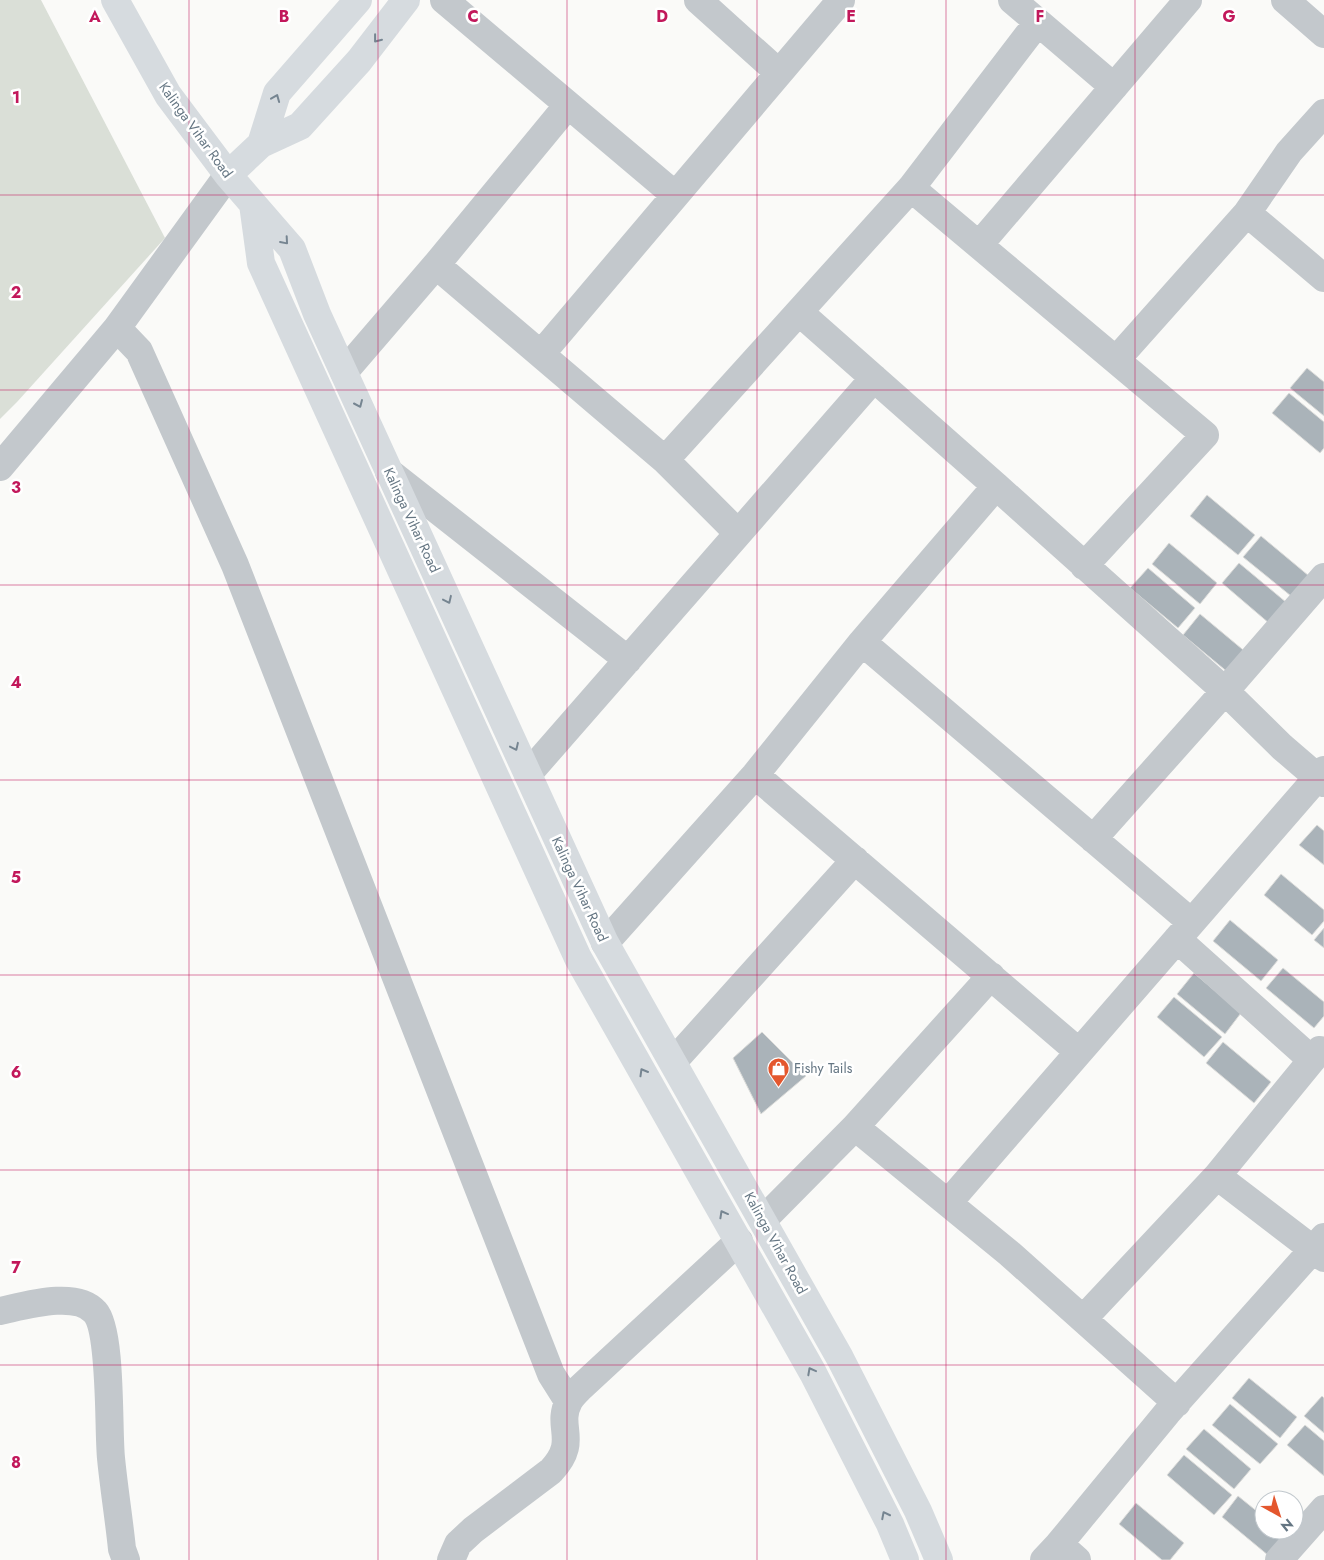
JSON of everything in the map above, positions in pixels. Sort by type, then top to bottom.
[{"type":"street","name":"Kalinga Vihar Road","points":[[115,0],[168,95],[228,175],[292,249],[317,314],[605,943],[840,1358],[918,1511],[939,1560]]},
{"type":"street","points":[[261,144],[277,93],[358,0]]},
{"type":"street","points":[[0,467],[117,328],[228,175],[261,144],[300,126],[359,61],[406,0]]},
{"type":"street","points":[[444,0],[675,196]]},
{"type":"street","points":[[698,0],[779,73]]},
{"type":"street","points":[[541,354],[841,0]]},
{"type":"street","points":[[1012,0],[1114,87]]},
{"type":"street","points":[[979,245],[1188,0]]},
{"type":"street","points":[[1285,0],[1324,34]]},
{"type":"street","points":[[665,460],[911,188],[1038,22]]},
{"type":"street","points":[[344,372],[436,265],[568,105]]},
{"type":"street","points":[[1116,360],[1247,213],[1289,152],[1324,113]]},
{"type":"street","points":[[911,188],[1205,435],[1084,566]]},
{"type":"street","points":[[253,204],[261,262],[578,958],[813,1373],[890,1524],[905,1560]]},
{"type":"street","points":[[1247,213],[1324,278]]},
{"type":"street","points":[[436,265],[665,460],[738,533]]},
{"type":"street","points":[[799,312],[1225,691],[1282,746],[1322,776],[1184,930],[948,1203]]},
{"type":"street","points":[[117,328],[139,351],[235,565],[551,1374],[568,1401]]},
{"type":"street","points":[[528,774],[874,378]]},
{"type":"street","points":[[389,472],[628,660]]},
{"type":"street","points":[[578,958],[605,943],[755,775],[862,642],[996,486]]},
{"type":"street","points":[[1094,839],[1324,577]]},
{"type":"street","points":[[862,642],[1094,839],[1184,930],[1320,1052],[1217,1176],[1083,1319]]},
{"type":"street","points":[[755,775],[1079,1052]]},
{"type":"street","points":[[673,1062],[855,860]]},
{"type":"street","points":[[763,1220],[856,1127],[991,976]]},
{"type":"street","points":[[856,1127],[1010,1254],[1177,1402]]},
{"type":"street","points":[[1060,1555],[1177,1402],[1320,1248],[1217,1176]]},
{"type":"street","points":[[452,1560],[458,1544],[473,1530],[543,1478],[560,1462],[567,1445],[565,1416],[568,1401],[739,1241]]},
{"type":"street","points":[[0,1311],[42,1302],[81,1302],[95,1311],[102,1324],[105,1345],[111,1457],[122,1549],[126,1560]]},
{"type":"street","points":[[1279,1560],[1324,1509]]},
{"type":"shaded area","points":[[0,0],[41,0],[165,238],[0,419]]},
{"type":"building","points":[[1307,368],[1324,382],[1324,416],[1290,388]]},
{"type":"building","points":[[1289,393],[1324,422],[1324,448],[1320,453],[1272,413]]},
{"type":"building","points":[[1207,495],[1255,535],[1238,555],[1190,516]]},
{"type":"building","points":[[1261,536],[1309,576],[1291,596],[1243,557]]},
{"type":"building","points":[[1169,543],[1217,583],[1200,604],[1152,564]]},
{"type":"building","points":[[1239,563],[1287,603],[1270,624],[1222,583]]},
{"type":"building","points":[[1148,568],[1195,608],[1178,628],[1130,588]]},
{"type":"building","points":[[1200,614],[1248,654],[1230,674],[1183,635]]},
{"type":"building","points":[[1317,825],[1324,831],[1324,865],[1299,845]]},
{"type":"building","points":[[1281,874],[1324,910],[1324,921],[1312,935],[1264,895]]},
{"type":"building","points":[[1230,920],[1278,960],[1261,981],[1213,941]]},
{"type":"building","points":[[1324,928],[1324,948],[1314,940]]},
{"type":"building","points":[[1283,968],[1324,1002],[1324,1016],[1314,1028],[1266,988]]},
{"type":"building","points":[[1194,973],[1241,1013],[1225,1034],[1177,994]]},
{"type":"building","points":[[1174,997],[1222,1037],[1204,1057],[1157,1017]]},
{"type":"building","points":[[762,1032],[806,1076],[761,1114],[733,1058]]},
{"type":"building","points":[[1223,1042],[1271,1082],[1254,1103],[1206,1063]]},
{"type":"building","points":[[1249,1378],[1297,1417],[1280,1438],[1232,1398]]},
{"type":"building","points":[[1322,1396],[1324,1398],[1324,1433],[1304,1416]]},
{"type":"building","points":[[1230,1404],[1278,1444],[1260,1464],[1212,1425]]},
{"type":"building","points":[[1305,1425],[1324,1441],[1324,1476],[1287,1445]]},
{"type":"building","points":[[1204,1429],[1251,1469],[1234,1489],[1186,1449]]},
{"type":"building","points":[[1184,1455],[1232,1495],[1214,1515],[1167,1475]]},
{"type":"building","points":[[1238,1496],[1254,1509],[1254,1540],[1283,1540],[1269,1556],[1222,1517]]},
{"type":"building","points":[[1136,1503],[1184,1543],[1170,1560],[1162,1560],[1119,1524]]},
{"type":"place","name":"Fishy Tails","points":[[778,1087]]}]
